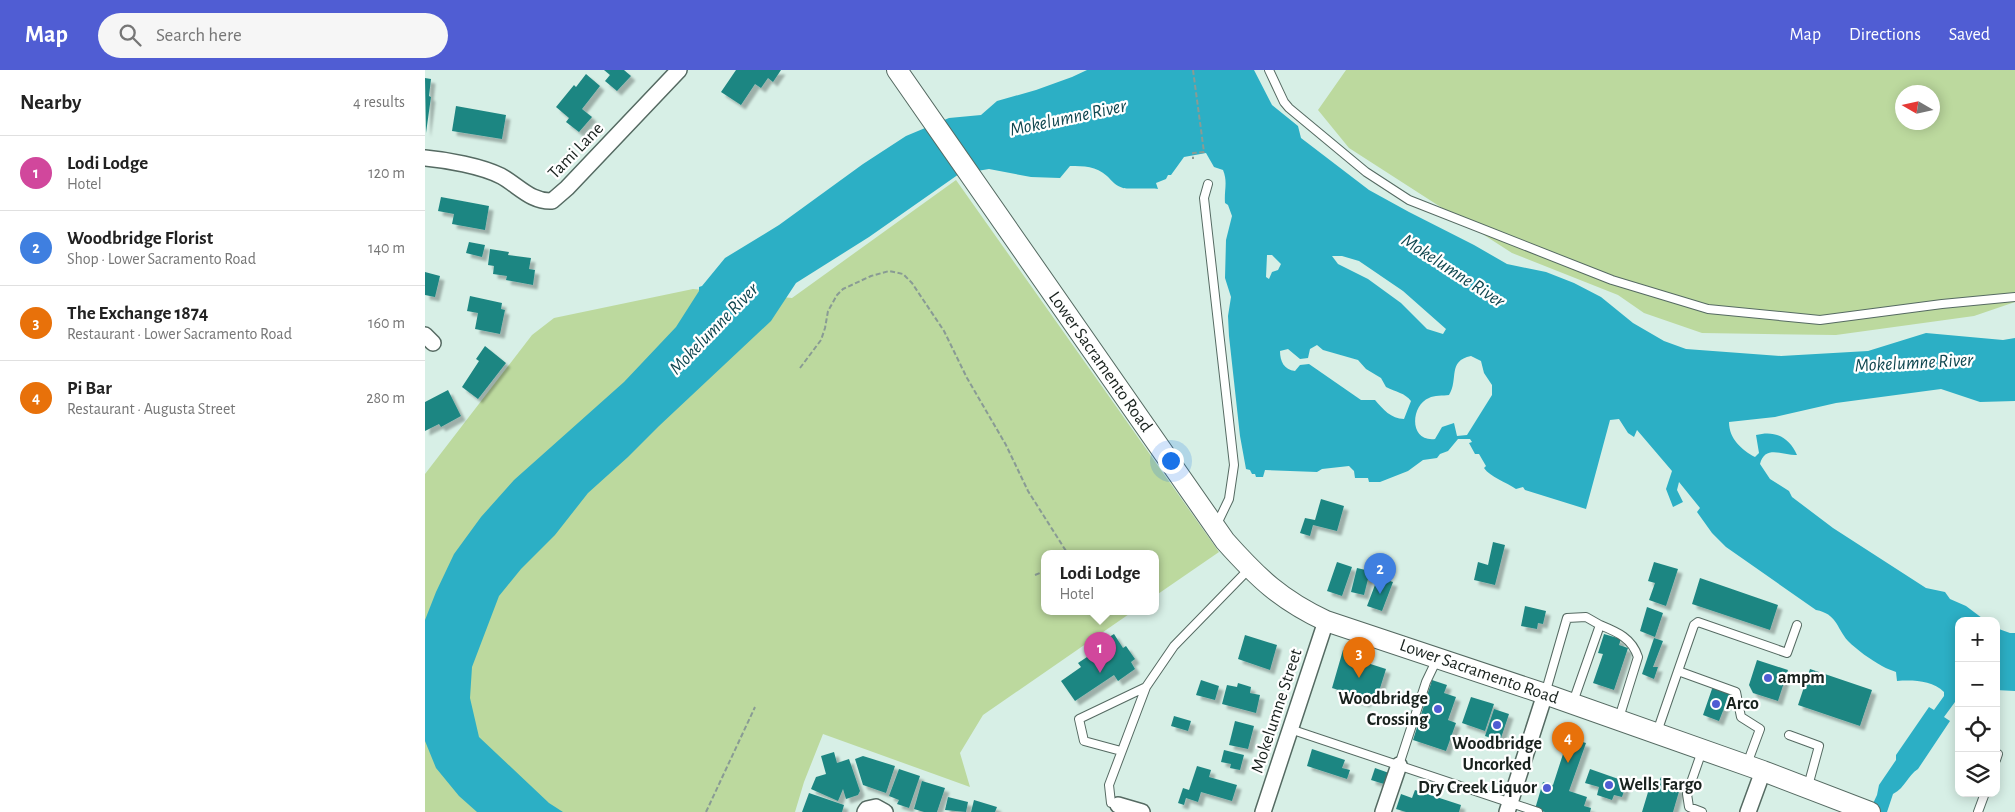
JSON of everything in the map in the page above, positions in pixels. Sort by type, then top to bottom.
[{"type":"main road","name":"Lower Sacramento Road","points":[[902,71],[919,101],[1215,528],[1249,569],[1280,595],[1298,608],[1326,621],[1619,720],[1866,811]]},
{"type":"street","name":"Tami Lane","points":[[425,158],[476,168],[500,176],[535,200],[552,201],[567,188],[679,70]]},
{"type":"street","name":"Mokelumne Street","points":[[1263,812],[1326,621]]},
{"type":"street","points":[[1509,807],[1545,694]]},
{"type":"street","points":[[1383,812],[1399,765]]},
{"type":"street","points":[[1748,812],[1755,769]]},
{"type":"street","points":[[1118,805],[1142,812]]},
{"type":"street","points":[[865,812],[876,807],[885,812]]},
{"type":"lane","points":[[1269,70],[1284,102],[1289,108],[1366,172],[1409,200],[1612,280],[1708,309],[1820,320],[1942,304],[2015,297]]},
{"type":"lane","points":[[1208,184],[1204,198],[1232,430],[1234,464],[1229,499],[1215,528]]},
{"type":"lane","points":[[1118,805],[1111,804],[1109,785],[1146,687],[1174,646],[1249,569]]},
{"type":"lane","points":[[1545,694],[1567,618],[1586,617],[1626,637],[1631,642],[1638,657],[1619,720]]},
{"type":"lane","points":[[1656,734],[1694,624],[1698,622],[1787,653],[1797,625]]},
{"type":"lane","points":[[1572,704],[1600,625]]},
{"type":"lane","points":[[1399,765],[1426,682],[1437,658]]},
{"type":"lane","points":[[1678,671],[1736,692],[1741,717],[1760,729],[1755,769]]},
{"type":"lane","points":[[1121,751],[1084,742],[1079,719],[1146,687]]},
{"type":"lane","points":[[1290,729],[1399,765],[1509,807],[1538,812]]},
{"type":"lane","points":[[1789,735],[1819,746],[1807,788]]},
{"type":"lane","points":[[1702,750],[1687,794],[1689,807],[1702,812]]},
{"type":"lane","points":[[1978,812],[1984,797]]},
{"type":"path","points":[[1193,70],[1204,152],[1193,153],[1193,159]]},
{"type":"path","points":[[800,368],[821,340],[828,311],[837,295],[843,289],[871,276],[889,271],[903,274],[912,283],[947,338],[967,378],[1006,445],[1022,479],[1065,550]]},
{"type":"path","points":[[1035,574],[1041,572]]},
{"type":"path","points":[[706,812],[755,707]]},
{"type":"green space","points":[[1346,70],[2015,70],[2015,302],[1974,316],[1836,335],[1702,333],[1644,313],[1618,295],[1512,253],[1349,148],[1318,110]]},
{"type":"green space","points":[[956,180],[1219,552],[1159,593],[1159,550],[1041,550],[1041,615],[1128,615],[983,715],[960,753],[970,787],[823,734],[804,782],[795,812],[425,812],[425,474],[532,335],[554,318],[693,289],[792,298]]},
{"type":"water","name":"Mokelumne River","points":[[1087,70],[1254,70],[1272,105],[1298,126],[1301,138],[1369,190],[1507,264],[1546,272],[1574,283],[1601,297],[1633,323],[1664,341],[1686,349],[1781,356],[1868,351],[1926,333],[2003,340],[2015,338],[2015,401],[1980,402],[1941,389],[1836,403],[1775,417],[1729,422],[1734,439],[1745,451],[1755,457],[1759,453],[1756,435],[1769,433],[1786,439],[1797,455],[1775,452],[1766,454],[1760,464],[1770,479],[1789,491],[1792,497],[1833,528],[1926,588],[1945,592],[1950,599],[1966,606],[1981,617],[1955,617],[1955,702],[1944,717],[1950,721],[1918,769],[1893,794],[1887,812],[1869,812],[1877,795],[1879,785],[1896,760],[1896,755],[1929,707],[1934,710],[1944,696],[1944,692],[1928,683],[1897,681],[1896,672],[1864,655],[1848,641],[1832,618],[1816,610],[1726,547],[1712,533],[1697,512],[1700,508],[1679,482],[1677,490],[1683,502],[1673,507],[1666,489],[1672,471],[1637,430],[1634,437],[1628,433],[1619,419],[1610,420],[1586,509],[1525,490],[1523,487],[1516,489],[1494,477],[1484,468],[1486,466],[1479,454],[1475,454],[1469,443],[1472,442],[1470,439],[1458,439],[1448,451],[1440,454],[1437,458],[1423,460],[1408,471],[1380,482],[1369,482],[1368,478],[1355,478],[1354,471],[1349,466],[1322,469],[1317,472],[1265,470],[1263,477],[1256,477],[1250,470],[1246,469],[1240,436],[1229,336],[1228,316],[1231,297],[1225,278],[1226,240],[1232,216],[1228,205],[1225,203],[1226,182],[1223,170],[1214,167],[1206,153],[1184,157],[1171,175],[1156,183],[1158,189],[1123,188],[1116,185],[1099,170],[1080,166],[1070,166],[1060,178],[1031,177],[989,169],[959,174],[869,237],[796,283],[771,321],[588,493],[555,535],[521,569],[499,596],[472,667],[470,698],[479,737],[549,803],[563,812],[477,812],[459,796],[436,768],[425,741],[425,620],[454,554],[481,517],[514,480],[624,382],[676,327],[699,291],[699,287],[702,286],[725,258],[779,225],[863,164],[906,136],[949,118],[981,115],[997,101],[1036,90]],"holes":[[[1267,255],[1272,255],[1281,264],[1278,270],[1272,272],[1269,279],[1266,277]],[[1332,256],[1342,256],[1359,261],[1403,291],[1446,329],[1443,334],[1427,329],[1401,303],[1368,279],[1338,264]],[[1317,345],[1323,350],[1358,360],[1366,369],[1381,378],[1386,387],[1409,398],[1411,401],[1404,419],[1391,415],[1375,400],[1361,400],[1309,364],[1300,365],[1295,371],[1285,367],[1280,351],[1288,349],[1300,359],[1308,358],[1310,349]],[[1471,356],[1481,361],[1484,373],[1492,385],[1492,395],[1467,435],[1457,436],[1454,423],[1442,427],[1435,439],[1420,435],[1416,429],[1415,422],[1419,408],[1423,402],[1431,397],[1449,395],[1452,389],[1456,366],[1464,358]]]},
{"type":"water","points":[[2000,629],[2015,633],[2015,691],[2000,690]]},
{"type":"building","points":[[604,70],[624,70],[631,76],[617,91],[605,81],[610,75]]},
{"type":"building","points":[[736,70],[781,70],[773,82],[768,78],[761,88],[755,84],[741,105],[721,92]]},
{"type":"building","points":[[586,74],[600,86],[582,109],[592,117],[579,132],[566,122],[569,118],[556,107]]},
{"type":"building","points":[[425,78],[431,79],[429,96],[431,97],[426,133]]},
{"type":"building","points":[[456,106],[506,115],[502,139],[452,131]]},
{"type":"building","points":[[441,197],[489,206],[485,230],[452,224],[454,214],[438,211]]},
{"type":"building","points":[[469,242],[485,245],[482,257],[466,253]]},
{"type":"building","points":[[490,249],[509,252],[508,255],[531,258],[529,269],[535,270],[533,285],[506,280],[507,276],[493,274],[494,266],[488,265]]},
{"type":"building","points":[[425,272],[440,276],[435,297],[425,295]]},
{"type":"building","points":[[470,296],[502,303],[501,309],[505,310],[500,334],[475,329],[478,313],[467,311]]},
{"type":"building","points":[[485,346],[506,363],[478,399],[462,387],[479,361],[476,359]]},
{"type":"building","points":[[448,390],[461,416],[441,427],[439,424],[425,431],[425,402]]},
{"type":"building","points":[[1321,499],[1344,506],[1337,531],[1313,525],[1310,536],[1300,533],[1305,518],[1315,520]]},
{"type":"building","points":[[1493,542],[1505,545],[1495,585],[1474,580],[1478,562],[1488,565]]},
{"type":"building","points":[[1337,562],[1352,567],[1342,596],[1327,591]]},
{"type":"building","points":[[1654,562],[1678,569],[1666,606],[1649,600],[1655,583],[1648,581]]},
{"type":"building","points":[[1357,568],[1370,571],[1364,595],[1351,592]]},
{"type":"building","points":[[1378,577],[1393,582],[1382,611],[1367,606]]},
{"type":"building","points":[[1700,578],[1778,605],[1770,630],[1692,604]]},
{"type":"building","points":[[1525,606],[1546,611],[1543,624],[1538,623],[1537,629],[1521,626]]},
{"type":"building","points":[[1647,607],[1663,613],[1655,637],[1640,631]]},
{"type":"building","points":[[1114,634],[1123,648],[1126,646],[1135,659],[1131,662],[1135,669],[1118,681],[1114,675],[1075,701],[1061,681],[1081,667],[1078,663],[1099,649],[1096,645]]},
{"type":"building","points":[[1604,634],[1621,639],[1619,645],[1628,648],[1614,690],[1593,683],[1603,654],[1598,653]]},
{"type":"building","points":[[1245,635],[1277,645],[1270,670],[1238,659]]},
{"type":"building","points":[[1654,638],[1663,641],[1653,667],[1658,667],[1654,679],[1642,674]]},
{"type":"building","points":[[1343,650],[1360,655],[1358,660],[1386,669],[1377,698],[1368,695],[1366,703],[1353,699],[1354,695],[1332,688]]},
{"type":"building","name":"ampm","points":[[1757,660],[1788,670],[1778,701],[1753,693],[1749,685]]},
{"type":"building","points":[[1810,669],[1872,690],[1860,726],[1798,705]]},
{"type":"building","points":[[1201,680],[1219,686],[1215,700],[1196,695]]},
{"type":"building","name":"Woodbridge Crossing","points":[[1432,680],[1447,685],[1444,693],[1456,697],[1448,720],[1456,723],[1446,751],[1413,740]]},
{"type":"building","points":[[1238,683],[1251,687],[1250,693],[1260,695],[1256,713],[1222,704],[1227,685],[1237,687]]},
{"type":"building","name":"Arco","points":[[1713,686],[1730,693],[1719,721],[1703,715]]},
{"type":"building","points":[[1471,697],[1494,704],[1485,731],[1462,723]]},
{"type":"building","name":"Woodbridge Uncorked","points":[[1494,709],[1509,714],[1500,741],[1485,736]]},
{"type":"building","points":[[1174,716],[1191,721],[1188,731],[1171,726]]},
{"type":"building","points":[[1235,721],[1254,726],[1248,749],[1229,745]]},
{"type":"building","points":[[1562,736],[1586,743],[1569,791],[1587,797],[1584,806],[1591,808],[1590,812],[1545,812],[1535,809],[1543,782],[1553,785],[1564,751],[1558,749]]},
{"type":"building","points":[[1312,749],[1345,760],[1342,768],[1350,770],[1347,779],[1307,766]]},
{"type":"building","points":[[1224,750],[1244,755],[1240,770],[1230,768],[1231,764],[1221,762]]},
{"type":"building","points":[[834,752],[837,763],[849,759],[860,791],[858,795],[846,799],[843,789],[838,801],[811,789],[816,777],[826,774],[821,756]]},
{"type":"building","points":[[863,756],[895,766],[886,793],[863,785],[855,759]]},
{"type":"building","points":[[1197,766],[1211,770],[1209,777],[1237,785],[1232,801],[1201,792],[1198,802],[1186,798],[1184,805],[1178,803],[1183,788],[1189,790]]},
{"type":"building","points":[[1375,768],[1389,773],[1384,784],[1371,780]]},
{"type":"building","points":[[899,769],[920,776],[909,808],[897,804],[899,800],[889,796]]},
{"type":"building","name":"Wells Fargo","points":[[1590,769],[1627,782],[1622,797],[1614,795],[1612,800],[1597,795],[1599,787],[1585,783]]},
{"type":"building","points":[[1661,777],[1672,780],[1670,785],[1680,788],[1673,812],[1642,812],[1652,779],[1659,781]]},
{"type":"building","points":[[922,781],[945,788],[937,812],[924,812],[914,809]]},
{"type":"building","points":[[1415,790],[1461,805],[1459,812],[1406,812],[1396,809],[1401,794],[1412,798]]},
{"type":"building","points":[[809,793],[844,805],[842,812],[802,812]]},
{"type":"building","points":[[948,797],[968,802],[966,812],[945,810]]},
{"type":"building","points":[[974,800],[997,807],[995,812],[971,812]]},
{"type":"place","name":"Woodbridge Florist","points":[[1380,594]]},
{"type":"place","name":"Lodi Lodge","points":[[1100,673]]},
{"type":"place","name":"The Exchange 1874","points":[[1359,678]]},
{"type":"place","name":"ampm","points":[[1768,678]]},
{"type":"place","name":"Arco","points":[[1716,704]]},
{"type":"place","name":"Woodbridge Crossing","points":[[1438,709]]},
{"type":"place","name":"Woodbridge Uncorked","points":[[1497,725]]},
{"type":"place","name":"Pi Bar","points":[[1568,763]]},
{"type":"place","name":"Wells Fargo","points":[[1609,785]]},
{"type":"place","name":"Dry Creek Liquor","points":[[1547,788]]}]
